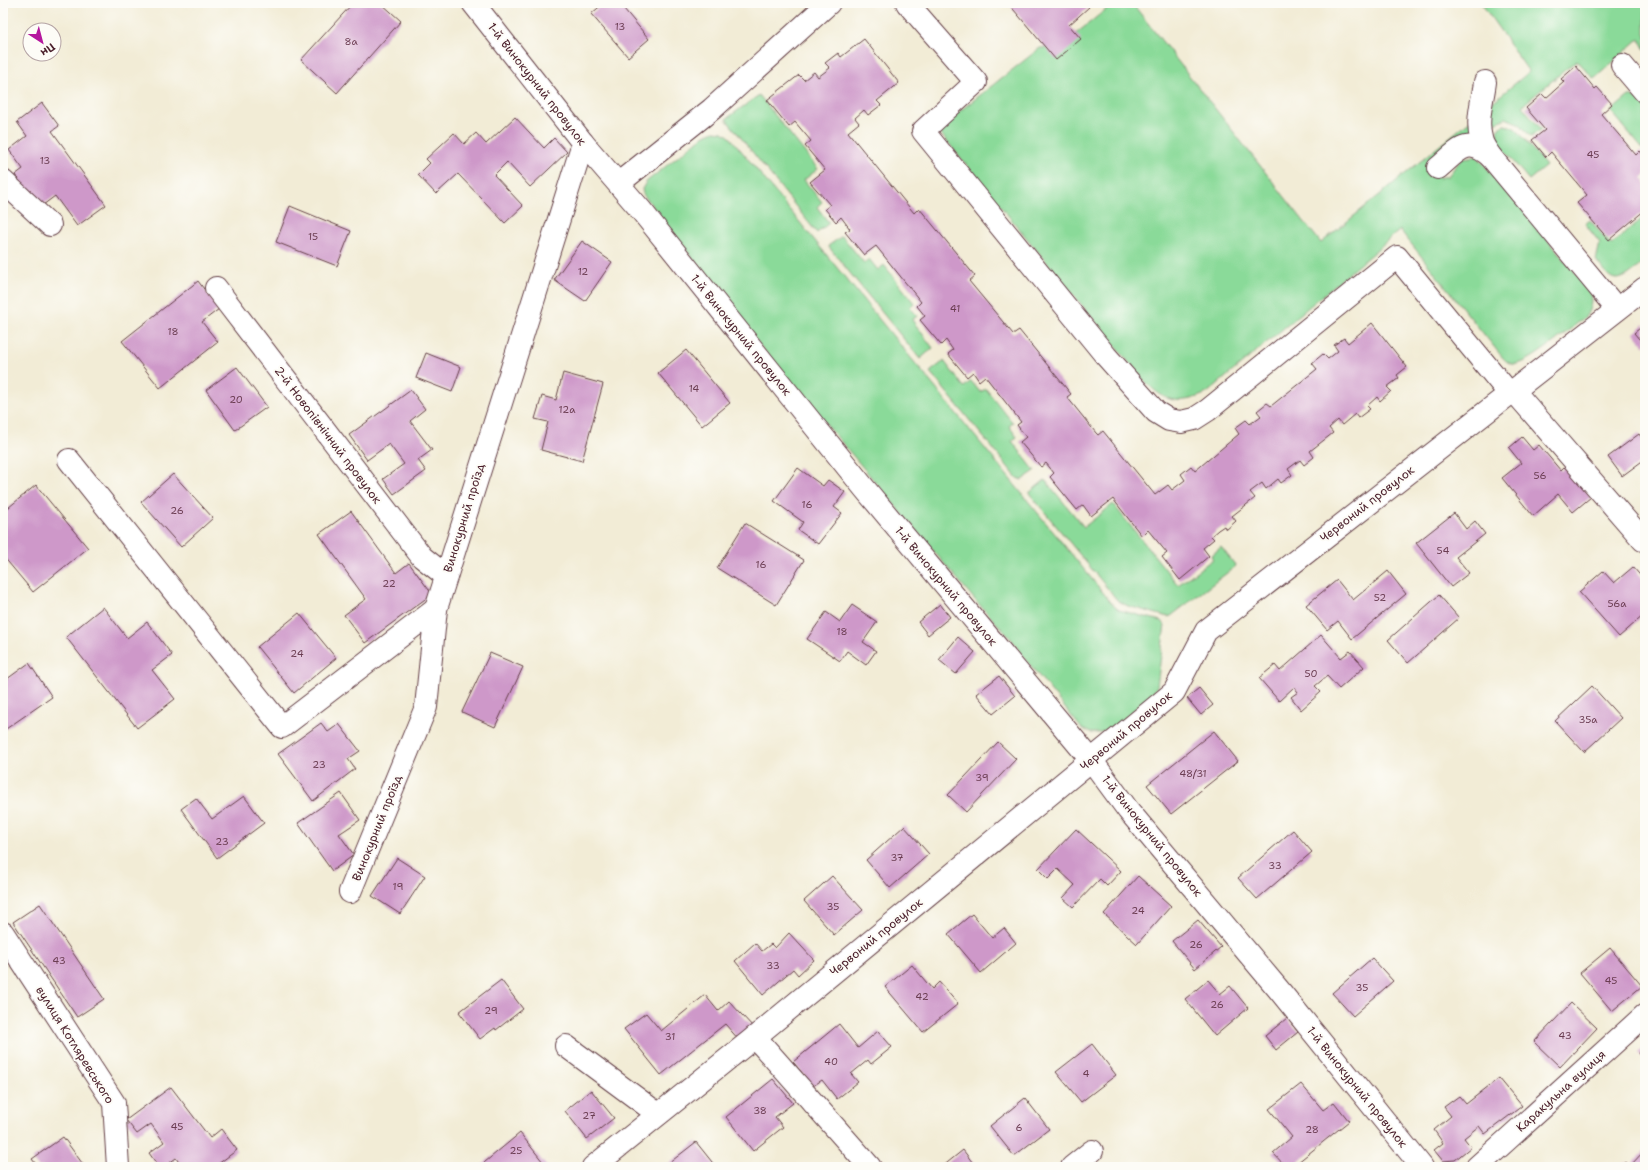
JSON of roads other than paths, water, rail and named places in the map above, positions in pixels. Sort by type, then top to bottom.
[{"type":"street","name":"1-й Винокурний провулок","points":[[473,3],[582,143],[619,183],[865,489],[1092,761],[1128,810],[1279,990],[1422,1167]]},
{"type":"street","points":[[619,183],[712,109],[829,3]]},
{"type":"street","points":[[907,3],[976,82],[923,131],[1102,350],[1156,412],[1169,420],[1181,422],[1194,419],[1397,256],[1511,392],[1643,540]]},
{"type":"street","points":[[1622,65],[1645,92]]},
{"type":"street","points":[[1485,82],[1479,126],[1480,138],[1491,157]]},
{"type":"street","name":"Винокурний проїзд","points":[[350,892],[426,708],[436,609],[582,143]]},
{"type":"street","points":[[1438,168],[1460,149],[1468,146],[1476,146],[1482,149],[1491,157],[1617,309]]},
{"type":"street","points":[[3,181],[50,225]]},
{"type":"street","name":"2-й Новопівнічний провулок","points":[[216,288],[422,557],[446,576]]},
{"type":"street","name":"Червоний провулок","points":[[594,1167],[755,1037],[1174,692],[1206,631],[1645,288]]},
{"type":"street","points":[[69,460],[282,727],[436,609]]},
{"type":"street","name":"вулиця Котляревського","points":[[3,932],[114,1102],[118,1167]]},
{"type":"street","name":"Каракульна вулиця","points":[[1477,1167],[1645,1015]]},
{"type":"street","points":[[755,1037],[870,1167]]},
{"type":"street","points":[[566,1046],[658,1114]]},
{"type":"street","points":[[1072,1167],[1092,1151]]}]
